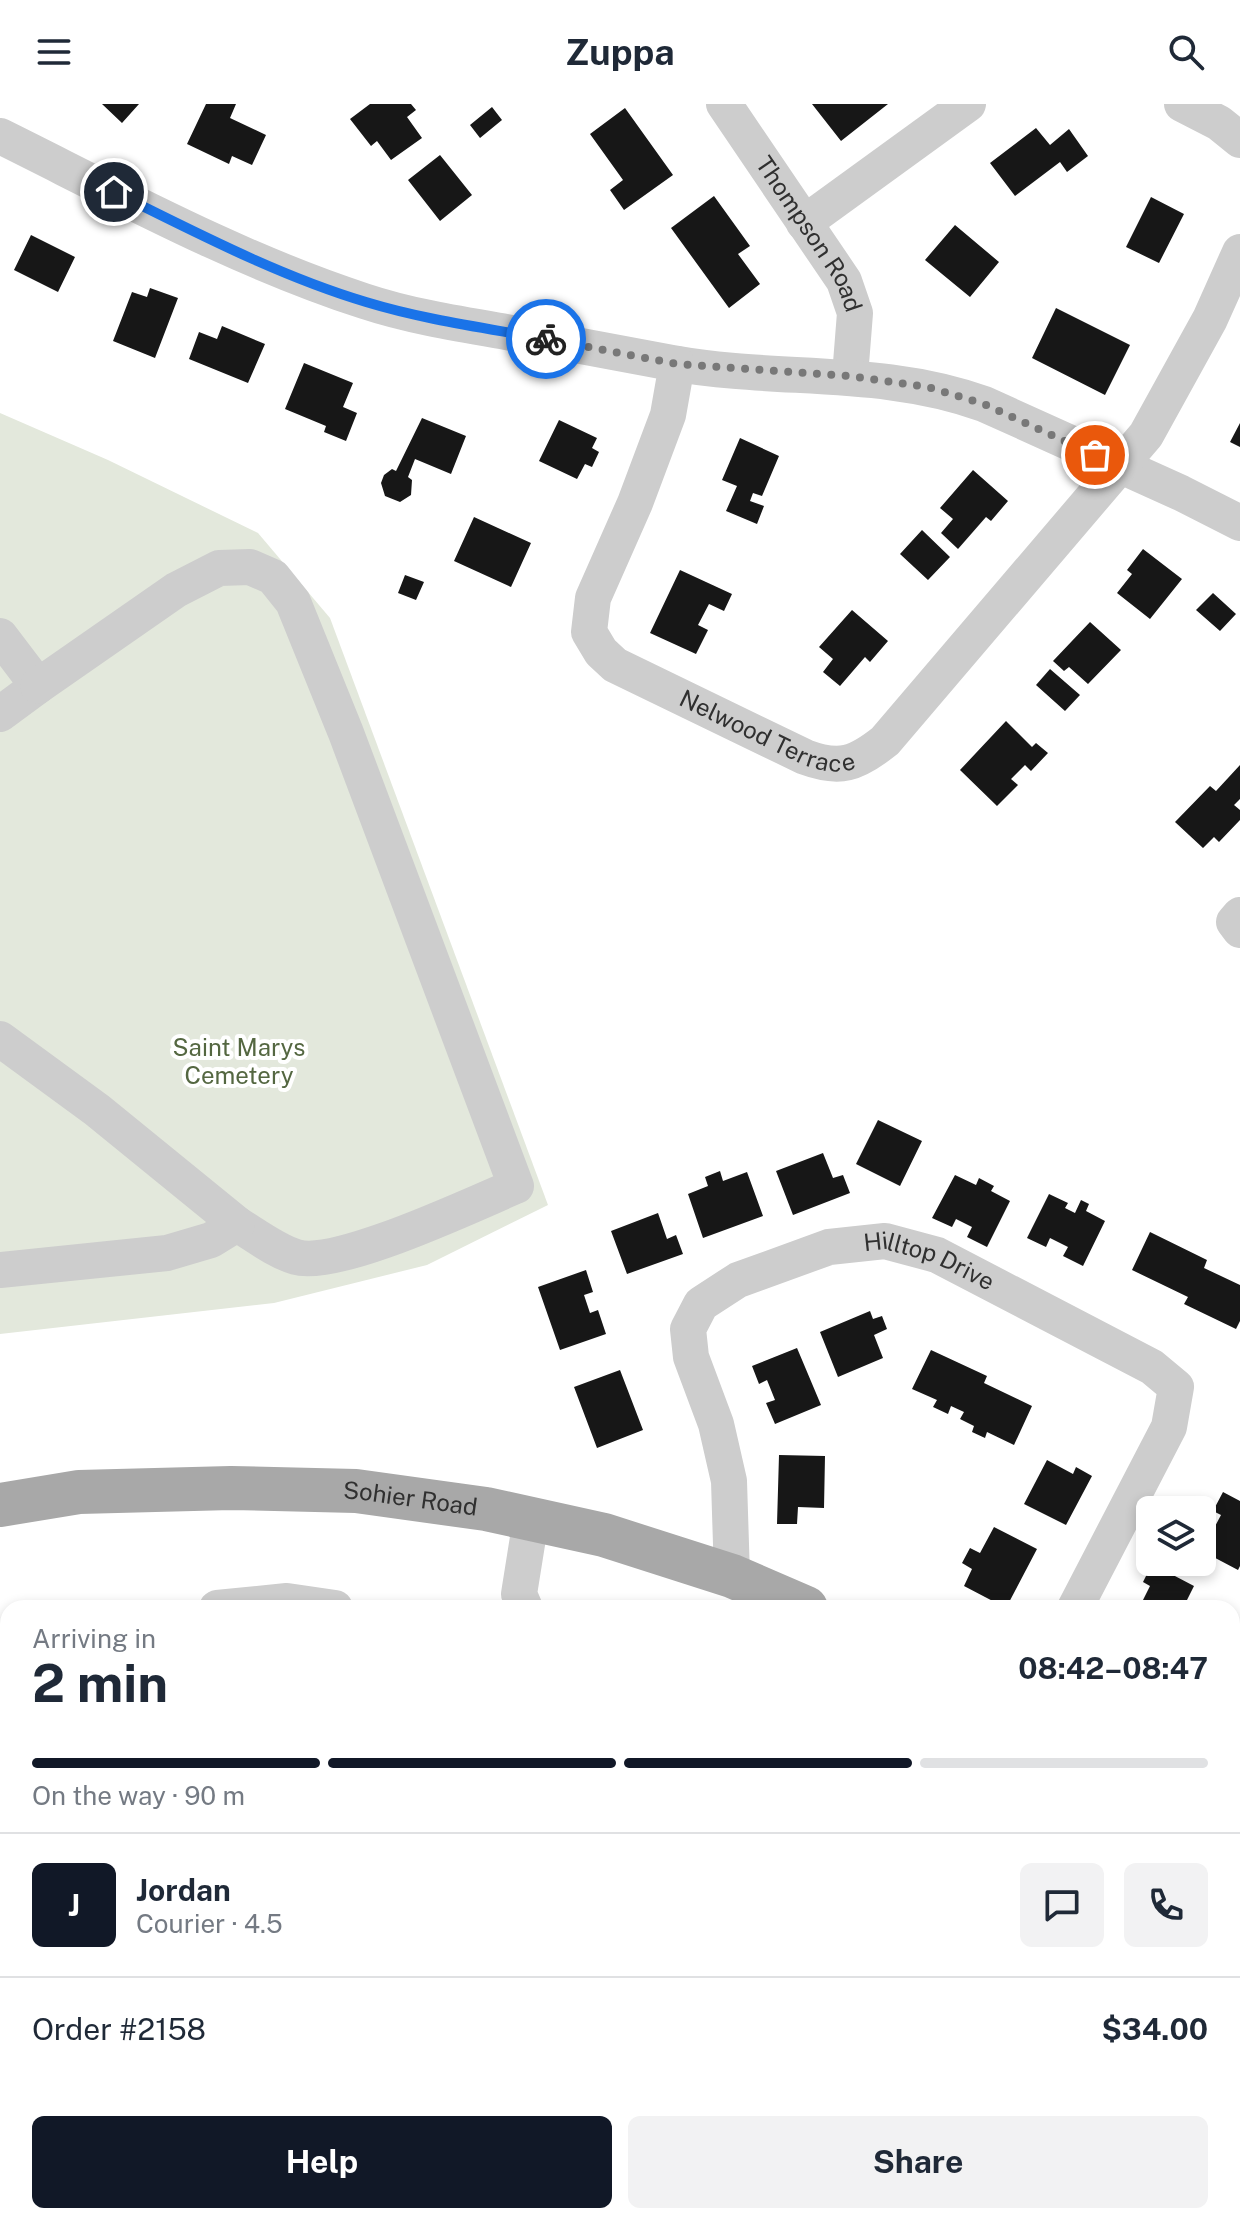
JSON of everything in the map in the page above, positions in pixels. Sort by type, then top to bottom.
[{"type":"main road","name":"Sohier Road","points":[[0,1505],[79,1492],[231,1488],[356,1491],[472,1507],[604,1535],[732,1576],[788,1600]]},
{"type":"street","name":"Thompson Road","points":[[724,104],[844,281],[852,299],[855,323],[850,376]]},
{"type":"street","points":[[804,223],[968,104]]},
{"type":"street","points":[[1182,104],[1219,123],[1240,140]]},
{"type":"street","points":[[0,136],[185,227],[300,278],[367,302],[442,321],[677,364],[850,376],[955,393],[1240,523]]},
{"type":"street","name":"Nelwood Terrace","points":[[677,364],[668,415],[635,503],[593,598],[589,632],[601,652],[615,665],[822,763],[850,763],[866,756],[885,741],[1146,435],[1210,319],[1240,252]]},
{"type":"street","points":[[0,714],[176,590],[219,568],[250,567],[273,577],[293,602],[346,733],[516,1186],[435,1221],[336,1256],[313,1260],[295,1257],[237,1224],[97,1110],[0,1039]]},
{"type":"street","points":[[0,636],[38,686]]},
{"type":"street","points":[[0,1270],[167,1253],[211,1240],[237,1224]]},
{"type":"street","name":"Hilltop Drive","points":[[732,1576],[729,1481],[716,1424],[691,1357],[688,1329],[701,1304],[738,1280],[829,1247],[885,1241],[937,1255],[1152,1367],[1176,1387],[1169,1427],[1079,1600]]},
{"type":"street","points":[[522,1600],[519,1594],[531,1519]]},
{"type":"green space","name":"Saint Marys Cemetery","points":[[0,413],[108,460],[258,533],[330,618],[548,1205],[427,1265],[274,1303],[0,1334]]},
{"type":"building","points":[[102,104],[139,104],[122,123]]},
{"type":"building","points":[[206,104],[236,104],[230,118],[266,135],[252,165],[232,156],[229,164],[187,144]]},
{"type":"building","points":[[370,104],[411,104],[416,110],[407,117],[422,138],[391,160],[377,141],[371,146],[350,119]]},
{"type":"building","points":[[812,104],[888,104],[841,141]]},
{"type":"building","points":[[492,107],[502,120],[480,138],[470,125]]},
{"type":"building","points":[[625,108],[673,175],[624,210],[610,190],[623,180],[590,134]]},
{"type":"building","points":[[1036,128],[1050,145],[1069,129],[1088,156],[1067,172],[1060,162],[1015,196],[990,163]]},
{"type":"building","points":[[440,155],[472,195],[440,221],[408,180]]},
{"type":"building","points":[[714,196],[750,246],[738,254],[760,284],[729,308],[671,228]]},
{"type":"building","points":[[1151,197],[1184,214],[1159,263],[1126,247]]},
{"type":"building","points":[[955,225],[999,262],[970,297],[925,260]]},
{"type":"building","points":[[31,235],[75,257],[58,292],[14,270]]},
{"type":"building","points":[[150,288],[178,298],[155,358],[113,341],[132,292],[147,297]]},
{"type":"building","points":[[1056,308],[1130,345],[1105,395],[1032,358]]},
{"type":"building","points":[[222,326],[265,344],[248,383],[189,359],[199,332],[217,339]]},
{"type":"building","points":[[304,363],[353,383],[343,407],[357,413],[346,441],[324,432],[326,426],[285,409]]},
{"type":"building","points":[[422,418],[466,436],[451,474],[415,459],[408,477],[412,480],[411,495],[400,502],[385,496],[381,483],[384,475],[392,469],[396,471]]},
{"type":"building","points":[[559,420],[597,438],[592,448],[599,452],[592,467],[585,464],[577,479],[539,461]]},
{"type":"building","points":[[1240,423],[1240,447],[1230,442]]},
{"type":"building","points":[[740,438],[779,456],[762,496],[753,493],[750,501],[764,506],[757,524],[726,511],[737,486],[722,480]]},
{"type":"building","points":[[973,470],[1008,501],[991,521],[986,517],[958,549],[941,533],[953,519],[940,508]]},
{"type":"building","points":[[474,517],[531,543],[511,587],[454,561]]},
{"type":"building","points":[[922,530],[950,557],[928,580],[900,554]]},
{"type":"building","points":[[1143,549],[1182,579],[1150,619],[1117,593],[1132,574],[1127,570]]},
{"type":"building","points":[[680,570],[732,594],[724,611],[709,604],[698,625],[708,630],[696,654],[650,633]]},
{"type":"building","points":[[405,575],[424,582],[416,600],[398,593]]},
{"type":"building","points":[[1213,593],[1236,614],[1220,631],[1196,610]]},
{"type":"building","points":[[852,610],[888,641],[870,662],[865,657],[840,686],[823,672],[833,659],[819,647]]},
{"type":"building","points":[[1090,622],[1121,650],[1088,684],[1069,667],[1064,671],[1053,661]]},
{"type":"building","points":[[1050,669],[1080,695],[1065,711],[1036,685]]},
{"type":"building","points":[[1006,721],[1032,747],[1036,743],[1048,753],[1031,771],[1025,765],[1011,779],[1018,785],[997,806],[960,770]]},
{"type":"building","points":[[1240,765],[1240,799],[1234,805],[1240,810],[1240,820],[1219,842],[1214,837],[1203,848],[1175,822],[1210,786],[1216,791]]},
{"type":"building","points":[[878,1120],[922,1141],[900,1186],[856,1164]]},
{"type":"building","points":[[823,1153],[833,1178],[843,1175],[850,1193],[793,1215],[776,1171]]},
{"type":"building","points":[[720,1171],[723,1181],[747,1172],[763,1216],[703,1238],[688,1194],[708,1186],[705,1177]]},
{"type":"building","points":[[955,1175],[976,1185],[979,1178],[994,1186],[991,1191],[1010,1201],[987,1247],[967,1237],[972,1227],[956,1219],[952,1227],[932,1218]]},
{"type":"building","points":[[1049,1194],[1068,1203],[1065,1208],[1075,1213],[1081,1200],[1089,1204],[1086,1211],[1105,1221],[1083,1266],[1063,1256],[1068,1247],[1050,1238],[1046,1247],[1027,1238]]},
{"type":"building","points":[[658,1213],[667,1239],[676,1235],[683,1254],[627,1274],[611,1231]]},
{"type":"building","points":[[1150,1232],[1207,1260],[1204,1268],[1240,1285],[1240,1321],[1236,1329],[1184,1304],[1188,1297],[1132,1270]]},
{"type":"building","points":[[586,1270],[593,1292],[584,1295],[590,1313],[598,1310],[606,1334],[560,1350],[538,1287]]},
{"type":"building","points":[[870,1311],[873,1319],[882,1316],[887,1329],[874,1335],[883,1358],[838,1377],[820,1332]]},
{"type":"building","points":[[797,1348],[821,1405],[775,1424],[766,1403],[775,1400],[767,1380],[759,1384],[752,1366]]},
{"type":"building","points":[[931,1350],[987,1376],[984,1383],[1032,1406],[1014,1445],[987,1432],[985,1438],[972,1432],[974,1426],[960,1419],[964,1412],[951,1406],[948,1414],[933,1407],[937,1400],[912,1389]]},
{"type":"building","points":[[620,1370],[643,1430],[597,1448],[574,1387]]},
{"type":"building","points":[[779,1455],[825,1456],[824,1508],[798,1507],[797,1524],[777,1524]]},
{"type":"building","points":[[1047,1460],[1073,1474],[1076,1467],[1092,1476],[1066,1525],[1024,1504]]},
{"type":"building","points":[[1223,1492],[1240,1501],[1238,1570],[1216,1558],[1216,1524],[1221,1515],[1216,1512]]},
{"type":"building","points":[[994,1527],[1037,1549],[1010,1600],[991,1600],[964,1586],[972,1569],[962,1563],[970,1548],[980,1553]]},
{"type":"building","points":[[1146,1576],[1175,1576],[1194,1586],[1187,1600],[1143,1600],[1150,1586],[1143,1582]]},
{"type":"way so far","points":[[546,339],[677,364],[850,376],[928,387],[984,404],[1095,455]]},
{"type":"route","points":[[114,192],[300,278],[367,302],[442,321],[546,339]]}]
